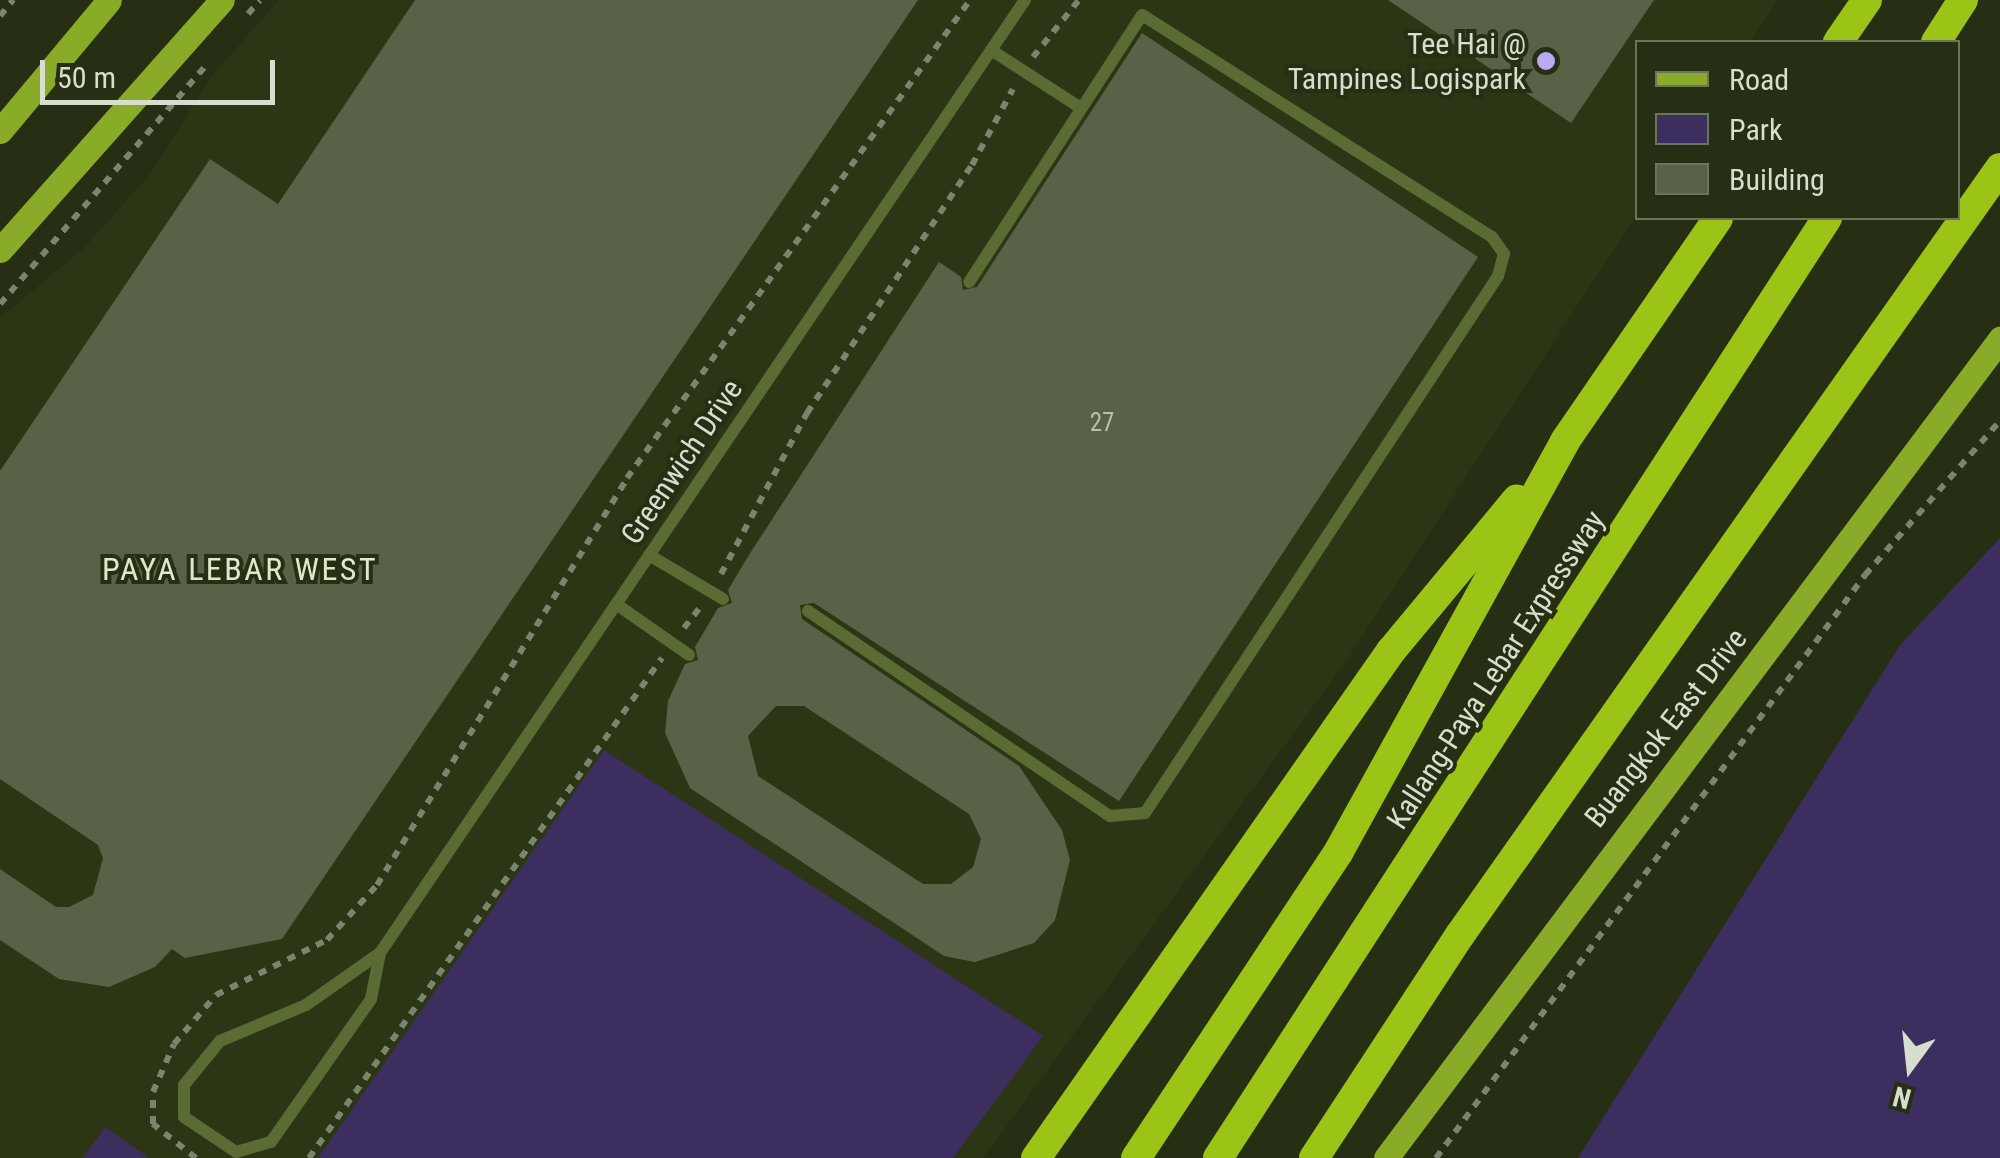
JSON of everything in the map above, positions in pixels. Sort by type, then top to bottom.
[{"type":"highway","points":[[1839,40],[1867,0]]},
{"type":"highway","points":[[1937,40],[1963,0]]},
{"type":"highway","points":[[1314,1158],[1460,936],[1745,538],[2000,168]]},
{"type":"highway","name":"Kallang-Paya Lebar Expressway","points":[[1136,1158],[1339,850],[1565,442],[1717,220]]},
{"type":"highway","name":"Kallang-Paya Lebar Expressway","points":[[1218,1158],[1826,220]]},
{"type":"highway","points":[[1036,1158],[1391,651],[1565,442]]},
{"type":"main road","points":[[0,130],[109,0]]},
{"type":"main road","points":[[0,250],[222,0]]},
{"type":"main road","name":"Buangkok East Drive","points":[[1386,1158],[2000,339]]},
{"type":"lane","name":"Greenwich Drive","points":[[380,953],[371,1000],[271,1142],[236,1152],[184,1116],[184,1085],[220,1040],[306,1005],[380,953],[1025,0]]},
{"type":"lane","points":[[808,611],[1110,816],[1145,813],[1498,276],[1504,254],[1492,237],[1154,18],[1134,21],[969,282]]},
{"type":"lane","points":[[991,50],[1081,108]]},
{"type":"lane","points":[[650,555],[718,595]]},
{"type":"lane","points":[[616,604],[690,656]]},
{"type":"path","points":[[0,16],[13,0]]},
{"type":"path","points":[[234,31],[260,0]]},
{"type":"path","points":[[196,1158],[152,1124],[153,1092],[174,1044],[216,995],[327,940],[377,885],[627,478],[970,0]]},
{"type":"path","points":[[310,1158],[671,644],[718,595],[806,413],[972,165],[1022,70],[1079,0]]},
{"type":"path","points":[[0,304],[222,46]]},
{"type":"path","points":[[1436,1158],[1865,575],[2000,421]]},
{"type":"shaded area","points":[[279,0],[1778,0],[1751,40],[1635,40],[1635,217],[1345,663],[983,1158],[0,1158],[0,318],[85,247],[151,173],[211,77]]},
{"type":"green space","points":[[2000,538],[2000,1158],[1578,1158],[1900,645]]},
{"type":"green space","points":[[604,750],[1043,1036],[953,1158],[318,1158]]},
{"type":"green space","points":[[105,1127],[149,1158],[83,1158]]},
{"type":"building","points":[[415,0],[918,0],[282,939],[185,958],[172,949],[155,967],[109,987],[59,979],[0,940],[0,869],[56,907],[69,907],[93,895],[103,858],[98,845],[0,779],[0,471],[210,159],[278,204]]},
{"type":"building","name":"Tee Hai @ Tampines Logispark","points":[[1388,0],[1654,0],[1571,123]]},
{"type":"building","points":[[1142,33],[1478,257],[1119,801],[814,603],[800,605],[802,619],[1019,766],[1062,830],[1070,860],[1055,920],[1034,943],[975,962],[944,956],[690,788],[665,733],[668,701],[685,664],[698,660],[695,647],[718,608],[732,603],[728,590],[939,262],[961,277],[963,290],[977,287]],"holes":[[[776,706],[804,706],[969,814],[981,839],[973,867],[951,884],[923,884],[758,776],[748,736]]]},
{"type":"place","name":"Tee Hai @ Tampines Logispark","points":[[1546,61]]},
{"type":"district","name":"PAYA LEBAR WEST","points":[[240,569]]}]
